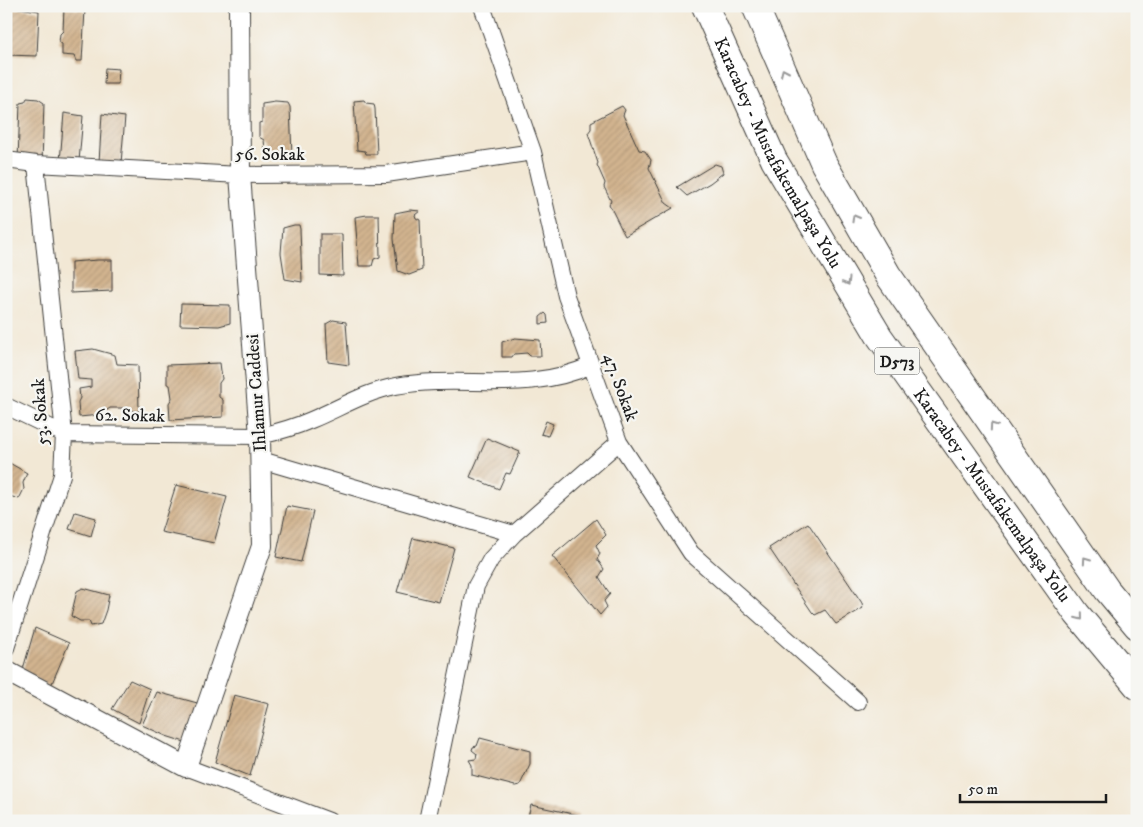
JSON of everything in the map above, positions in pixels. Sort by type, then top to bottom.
[{"type":"highway","name":"Karacabey - Mustafakemalpaşa Yolu","points":[[705,6],[774,160],[879,336],[1077,614],[1137,686]]},
{"type":"highway","name":"Karacabey - Mustafakemalpaşa Yolu","points":[[755,6],[824,164],[888,275],[1108,590],[1137,626]]},
{"type":"street","name":"Ihlamur Caddesi","points":[[186,767],[262,546],[260,436],[240,175],[239,6]]},
{"type":"street","name":"47. Sokak","points":[[482,6],[533,152],[566,296],[619,442],[691,553],[858,702]]},
{"type":"street","name":"56. Sokak","points":[[6,160],[36,164],[240,175],[386,174],[533,152]]},
{"type":"street","name":"53. Sokak","points":[[6,648],[62,475],[64,434],[36,164]]},
{"type":"street","name":"62. Sokak","points":[[6,406],[64,434],[260,436],[312,420],[354,399],[396,386],[528,382],[562,376],[592,365]]},
{"type":"street","points":[[427,821],[476,586],[492,559],[514,534],[619,442]]},
{"type":"street","points":[[261,460],[514,534]]},
{"type":"street","points":[[6,671],[186,767],[329,821]]},
{"type":"building","points":[[6,6],[39,11],[37,56],[6,55]]},
{"type":"building","points":[[64,8],[85,10],[82,61],[76,61],[74,56],[62,55],[62,44],[59,42],[60,34],[63,31]]},
{"type":"building","points":[[105,68],[119,69],[118,84],[104,84]]},
{"type":"building","points":[[27,98],[38,99],[44,103],[42,163],[18,161],[20,103],[25,102]]},
{"type":"building","points":[[364,100],[366,103],[374,104],[377,154],[366,154],[365,151],[357,150],[354,101]]},
{"type":"building","points":[[288,103],[290,107],[292,156],[266,159],[264,140],[259,137],[259,123],[262,122],[262,104]]},
{"type":"building","points":[[622,106],[625,110],[623,115],[639,150],[645,151],[651,160],[649,168],[666,203],[673,208],[625,236],[609,204],[611,201],[604,187],[605,183],[597,165],[598,163],[588,133],[591,129],[591,122]]},
{"type":"building","points":[[64,113],[83,116],[79,161],[60,162]]},
{"type":"building","points":[[102,114],[125,117],[121,163],[99,162]]},
{"type":"building","points":[[715,164],[721,166],[723,173],[710,183],[687,196],[677,187]]},
{"type":"building","points":[[410,210],[420,211],[415,215],[420,220],[422,270],[409,275],[398,271],[394,239],[395,213]]},
{"type":"building","points":[[379,215],[380,257],[374,259],[372,266],[359,266],[355,217]]},
{"type":"building","points":[[299,225],[300,229],[302,282],[285,279],[281,253],[283,228]]},
{"type":"building","points":[[320,234],[342,234],[343,276],[320,275]]},
{"type":"building","points":[[112,260],[112,291],[71,293],[71,262]]},
{"type":"building","points":[[181,304],[230,305],[230,323],[219,326],[180,325]]},
{"type":"building","points":[[545,313],[548,323],[540,324],[540,317]]},
{"type":"building","points":[[333,320],[346,322],[349,365],[328,362],[326,324]]},
{"type":"building","points":[[515,338],[540,340],[541,356],[530,356],[527,353],[514,354],[512,357],[502,357],[502,342]]},
{"type":"building","points":[[93,349],[115,355],[117,364],[138,365],[139,412],[129,410],[128,408],[110,408],[100,415],[79,417],[79,389],[91,387],[91,380],[78,379],[75,351]]},
{"type":"building","points":[[220,363],[222,379],[219,383],[219,397],[223,400],[223,417],[170,420],[169,403],[172,398],[170,385],[167,384],[167,365]]},
{"type":"building","points":[[546,421],[553,424],[548,436],[541,434]]},
{"type":"building","points":[[487,438],[520,452],[510,474],[506,473],[499,489],[470,477]]},
{"type":"building","points":[[6,461],[27,473],[23,483],[24,489],[19,499],[6,495]]},
{"type":"building","points":[[176,485],[227,497],[214,543],[161,532]]},
{"type":"building","points":[[287,506],[313,511],[301,562],[276,557]]},
{"type":"building","points":[[75,512],[96,518],[91,536],[69,529]]},
{"type":"building","points":[[596,519],[606,535],[596,545],[600,554],[597,559],[604,569],[599,577],[610,594],[604,601],[607,607],[600,615],[552,556]]},
{"type":"building","points":[[6,523],[11,526],[6,537]]},
{"type":"building","points":[[808,523],[862,603],[863,608],[836,624],[825,610],[815,615],[812,612],[769,548]]},
{"type":"building","points":[[413,538],[454,548],[439,602],[397,592]]},
{"type":"building","points":[[83,588],[109,595],[101,624],[91,626],[89,621],[80,621],[71,616],[77,591]]},
{"type":"building","points":[[6,606],[14,609],[6,634]]},
{"type":"building","points":[[35,628],[69,643],[50,688],[23,669]]},
{"type":"building","points":[[130,680],[150,689],[139,723],[112,709]]},
{"type":"building","points":[[157,692],[201,704],[188,743],[142,725]]},
{"type":"building","points":[[234,695],[269,704],[250,776],[215,762]]},
{"type":"building","points":[[480,738],[530,751],[530,764],[520,785],[515,786],[472,775],[472,765],[469,760],[476,759],[477,754],[472,750],[473,747],[477,746]]},
{"type":"building","points":[[531,805],[578,815],[577,821],[527,821]]}]
